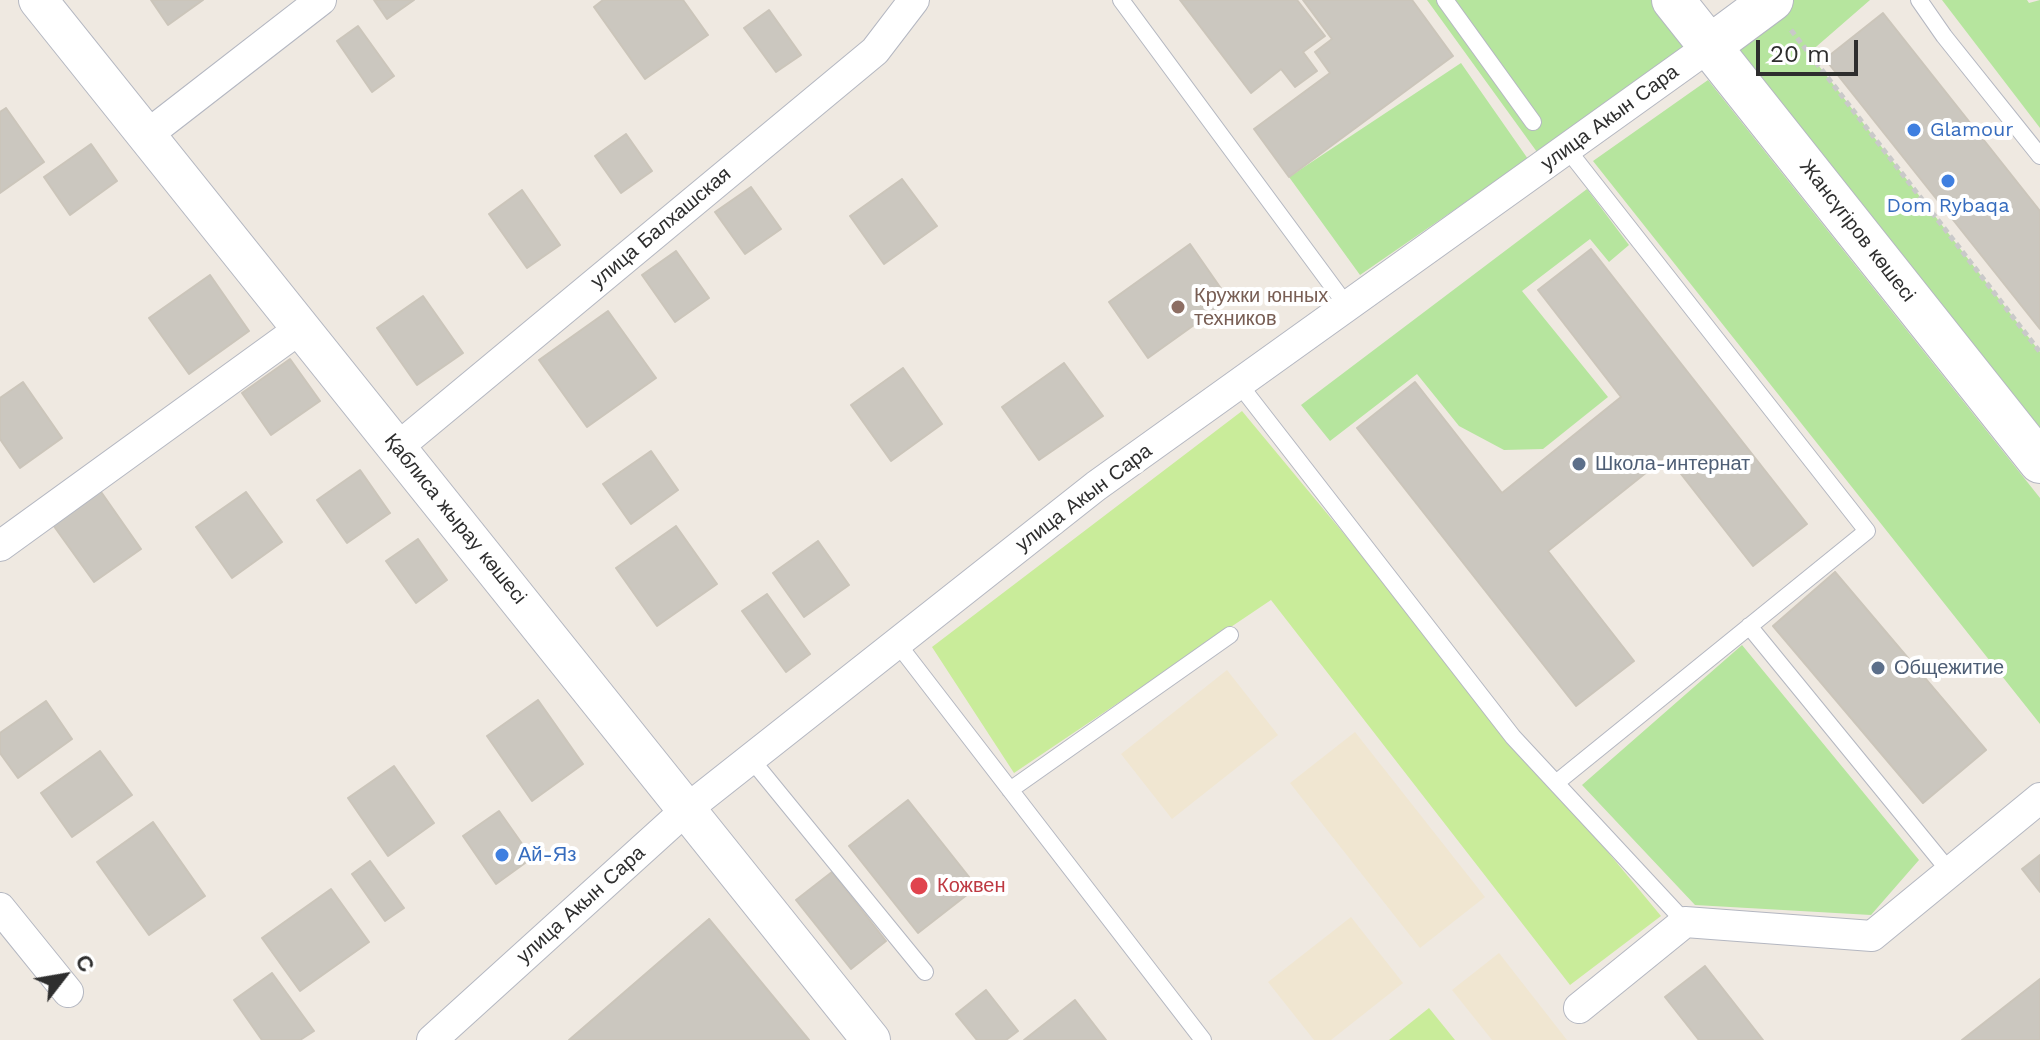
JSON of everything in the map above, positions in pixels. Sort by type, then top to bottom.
[{"type":"main road","name":"Жансүгіров көшесі","points":[[1673,0],[2037,453]]},
{"type":"main road","name":"улица Акын Сара","points":[[1710,46],[1771,1]]},
{"type":"street","name":"Қаблиса жырау көшесі","points":[[38,0],[871,1040]]},
{"type":"street","points":[[147,135],[321,0]]},
{"type":"street","name":"улица Балхашская","points":[[398,447],[875,51],[914,0]]},
{"type":"street","name":"улица Акын Сара","points":[[432,1040],[687,809],[1096,486],[1710,46]]},
{"type":"street","points":[[0,546],[301,328]]},
{"type":"street","points":[[1579,1008],[1685,922],[1872,936],[2040,798]]},
{"type":"street","points":[[0,908],[68,992]]},
{"type":"lane","points":[[1121,0],[1347,306]]},
{"type":"lane","points":[[1445,0],[1533,122]]},
{"type":"lane","points":[[1919,0],[2040,156]]},
{"type":"lane","points":[[1556,783],[1867,531],[1567,149]]},
{"type":"lane","points":[[1239,384],[1513,737],[1685,922]]},
{"type":"lane","points":[[1749,626],[1950,872]]},
{"type":"lane","points":[[1010,790],[1230,635]]},
{"type":"lane","points":[[897,643],[1203,1040]]},
{"type":"lane","points":[[751,759],[925,972]]},
{"type":"path","points":[[1771,1],[2040,352]]},
{"type":"shaded area","points":[[1227,670],[1278,735],[1172,819],[1121,754]]},
{"type":"shaded area","points":[[1355,732],[1485,897],[1420,948],[1290,783]]},
{"type":"shaded area","points":[[1351,917],[1403,983],[1331,1040],[1314,1040],[1268,982]]},
{"type":"shaded area","points":[[1499,953],[1567,1040],[1492,1040],[1452,990]]},
{"type":"green space","points":[[1427,0],[1654,0],[1691,46],[1537,152]]},
{"type":"green space","points":[[1792,0],[1870,0],[1809,53],[2040,352],[2040,438],[1731,47]]},
{"type":"green space","points":[[1942,0],[2027,0],[2029,3],[2040,0],[2040,128]]},
{"type":"green space","points":[[1461,63],[1528,159],[1360,275],[1289,177]]},
{"type":"green space","points":[[1708,80],[2040,498],[2040,724],[1593,161]]},
{"type":"green space","points":[[1587,189],[1629,245],[1609,262],[1590,239],[1522,291],[1608,397],[1543,449],[1504,450],[1459,426],[1417,374],[1330,441],[1301,405]]},
{"type":"green space","points":[[1242,411],[1661,916],[1570,985],[1271,600],[1014,773],[932,647]]},
{"type":"green space","points":[[1742,645],[1919,860],[1871,915],[1695,905],[1582,785]]},
{"type":"green space","points":[[1429,1008],[1455,1040],[1389,1040]]},
{"type":"building","points":[[151,0],[203,0],[168,25]]},
{"type":"building","points":[[374,0],[414,0],[387,19]]},
{"type":"building","points":[[603,0],[683,0],[708,35],[645,79],[594,7]]},
{"type":"building","points":[[1180,0],[1297,0],[1325,36],[1303,52],[1317,71],[1295,87],[1281,69],[1251,93]]},
{"type":"building","points":[[1303,0],[1412,0],[1453,56],[1289,177],[1254,129],[1330,73],[1315,52],[1332,39]]},
{"type":"building","points":[[769,10],[801,55],[776,72],[744,28]]},
{"type":"building","points":[[1883,13],[2040,211],[2040,329],[1825,59]]},
{"type":"building","points":[[358,26],[394,76],[372,92],[337,41]]},
{"type":"building","points":[[6,108],[44,162],[0,193],[0,112]]},
{"type":"building","points":[[626,134],[652,171],[621,193],[595,156]]},
{"type":"building","points":[[91,144],[117,181],[70,215],[44,177]]},
{"type":"building","points":[[902,179],[937,226],[884,264],[850,216]]},
{"type":"building","points":[[751,187],[781,229],[745,254],[715,212]]},
{"type":"building","points":[[522,190],[560,245],[527,268],[489,214]]},
{"type":"building","points":[[1190,244],[1229,300],[1148,358],[1109,302]]},
{"type":"building","points":[[1591,249],[1807,524],[1753,566],[1667,456],[1548,551],[1634,661],[1576,706],[1357,428],[1415,382],[1502,493],[1621,397],[1538,290]]},
{"type":"building","points":[[676,251],[709,298],[675,322],[642,275]]},
{"type":"building","points":[[210,275],[249,331],[189,374],[149,318]]},
{"type":"building","points":[[423,296],[463,353],[417,385],[377,328]]},
{"type":"building","points":[[608,311],[656,378],[587,427],[539,360]]},
{"type":"building","points":[[290,359],[320,401],[271,435],[242,393]]},
{"type":"building","points":[[1064,363],[1103,416],[1039,460],[1002,407]]},
{"type":"building","points":[[903,368],[942,424],[891,461],[851,405]]},
{"type":"building","points":[[23,382],[62,438],[20,468],[0,439],[0,398]]},
{"type":"building","points":[[651,451],[678,490],[631,524],[603,484]]},
{"type":"building","points":[[360,470],[390,513],[347,543],[317,500]]},
{"type":"building","points":[[99,489],[141,549],[94,582],[51,522]]},
{"type":"building","points":[[246,492],[282,542],[232,578],[196,527]]},
{"type":"building","points":[[676,526],[717,584],[657,626],[616,568]]},
{"type":"building","points":[[418,539],[447,580],[416,603],[386,561]]},
{"type":"building","points":[[818,541],[849,585],[804,617],[773,573]]},
{"type":"building","points":[[1835,572],[1986,750],[1923,803],[1773,626]]},
{"type":"building","points":[[767,594],[810,654],[786,672],[742,611]]},
{"type":"building","points":[[538,700],[583,764],[532,801],[487,736]]},
{"type":"building","points":[[46,701],[72,739],[18,778],[0,753],[0,733]]},
{"type":"building","points":[[100,751],[132,795],[72,837],[41,793]]},
{"type":"building","points":[[394,766],[434,823],[388,856],[348,798]]},
{"type":"building","points":[[908,800],[977,887],[918,933],[849,846]]},
{"type":"building","points":[[499,811],[532,858],[496,884],[463,836]]},
{"type":"building","points":[[153,822],[205,896],[149,935],[97,862]]},
{"type":"building","points":[[2040,855],[2040,892],[2022,869]]},
{"type":"building","points":[[370,861],[404,908],[385,921],[352,874]]},
{"type":"building","points":[[832,872],[886,941],[851,969],[796,900]]},
{"type":"building","points":[[331,889],[369,942],[300,991],[262,938]]},
{"type":"building","points":[[709,919],[809,1040],[569,1040]]},
{"type":"building","points":[[1705,966],[1763,1040],[1699,1040],[1665,997]]},
{"type":"building","points":[[272,973],[314,1031],[300,1040],[262,1040],[234,1000]]},
{"type":"building","points":[[2040,979],[2040,1040],[1962,1040]]},
{"type":"building","points":[[986,990],[1018,1031],[1006,1040],[977,1040],[956,1014]]},
{"type":"building","points":[[1075,1000],[1106,1040],[1024,1040]]},
{"type":"place","name":"Glamour","points":[[1914,130]]},
{"type":"place","name":"Dom Rybaqa","points":[[1948,181]]},
{"type":"place","name":"Кружки юнных техников","points":[[1178,307]]},
{"type":"place","name":"Школа-интернат","points":[[1579,464]]},
{"type":"place","name":"Общежитие","points":[[1878,668]]},
{"type":"place","name":"Ай-Яз","points":[[502,855]]},
{"type":"place","name":"Кожвен","points":[[919,886]]}]
